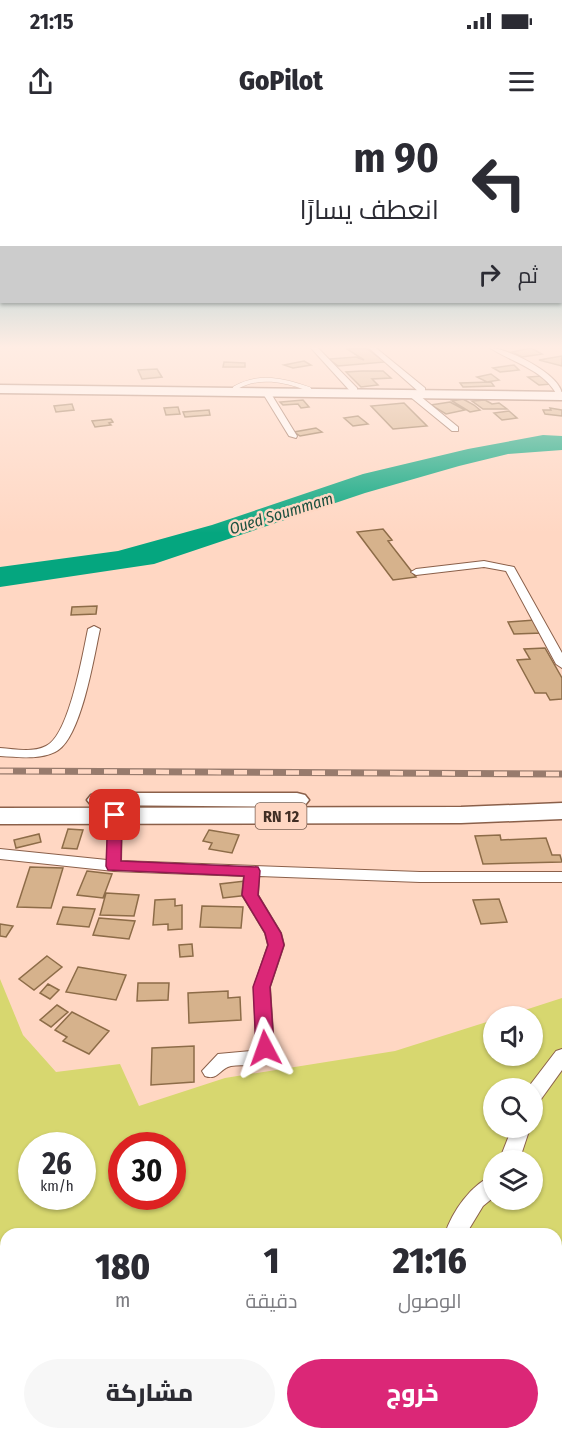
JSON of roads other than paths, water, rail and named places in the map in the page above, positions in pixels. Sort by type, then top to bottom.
[{"type":"highway","name":"RN 12","points":[[0,801],[562,801]]},
{"type":"highway","name":"RN 12","points":[[0,816],[461,815],[562,811]]},
{"type":"street","points":[[277,410],[293,436]]},
{"type":"street","points":[[435,410],[455,429]]},
{"type":"street","points":[[416,572],[484,564],[510,569],[562,664]]},
{"type":"street","points":[[0,752],[42,752],[59,743],[69,727],[94,629]]},
{"type":"street","points":[[114,866],[115,815]]},
{"type":"street","points":[[0,854],[114,866],[420,877],[562,877]]},
{"type":"street","points":[[211,1071],[224,1059],[255,1058],[265,1048],[262,987],[276,945],[273,933],[250,895],[252,871]]},
{"type":"street","points":[[543,1081],[562,1056]]},
{"type":"street","points":[[459,1228],[476,1200],[483,1194]]},
{"type":"water","name":"Oued Soummam","points":[[543,435],[562,436],[562,450],[508,454],[459,466],[365,493],[154,564],[0,587],[0,567],[118,551],[212,525],[363,474],[468,449]]},
{"type":"railway","points":[[0,771],[562,774]]}]
